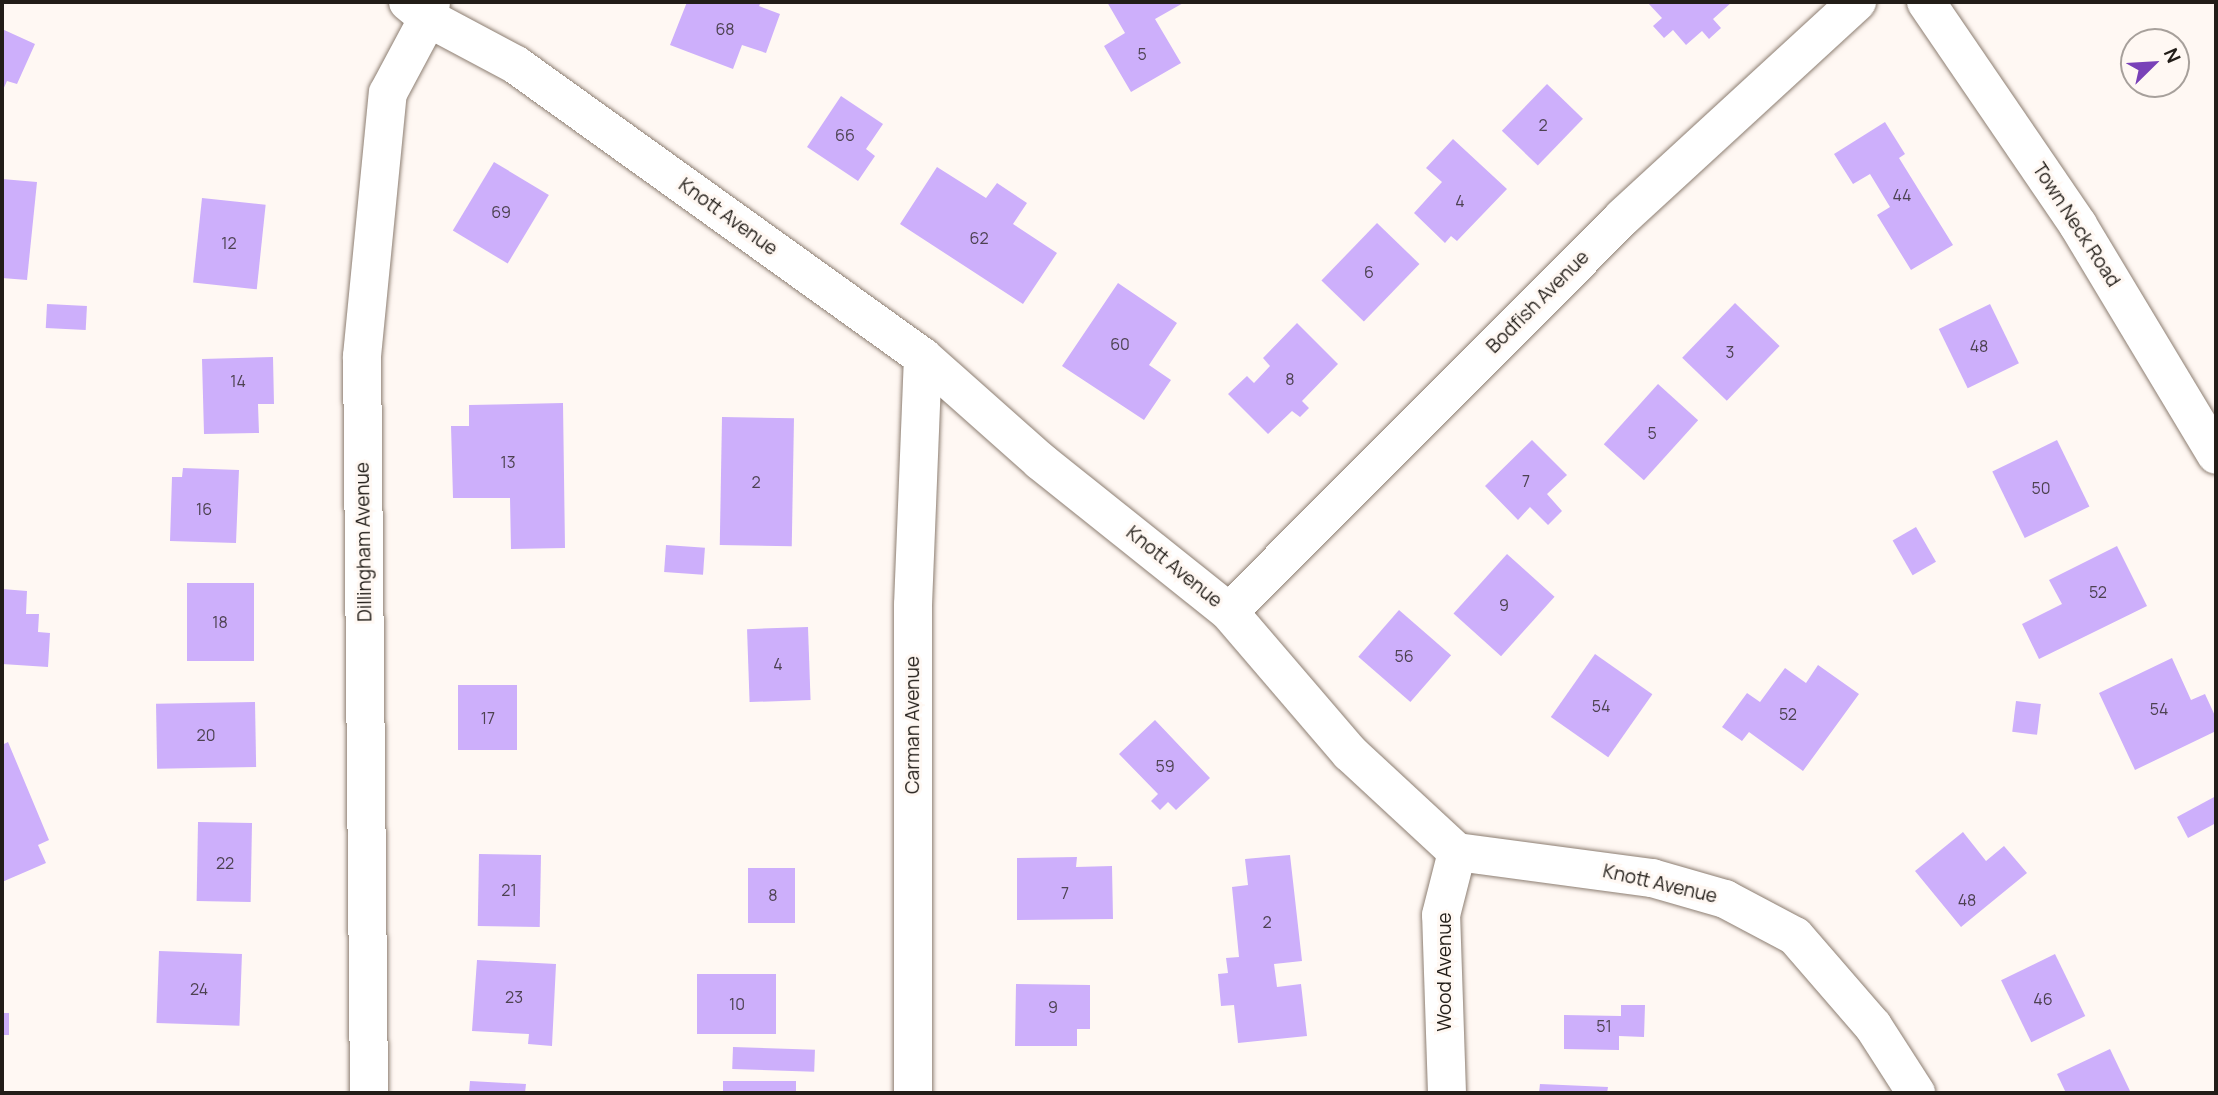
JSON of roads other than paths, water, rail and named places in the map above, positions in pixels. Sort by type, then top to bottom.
[{"type":"street","name":"Bodfish Avenue","points":[[1229,612],[1623,217],[1857,2]]},
{"type":"street","name":"Town Neck Road","points":[[1926,2],[2078,225],[2216,455]]},
{"type":"street","name":"Knott Avenue","points":[[422,7],[516,65],[923,357],[1040,461],[1229,612],[1350,753],[1457,852],[1652,878],[1726,899],[1795,936],[1873,1026],[1916,1093]]},
{"type":"street","name":"Dillingham Avenue","points":[[369,1093],[362,356],[388,93],[422,7]]},
{"type":"street","name":"Carman Avenue","points":[[913,1093],[913,605],[923,357]]},
{"type":"street","name":"Wood Avenue","points":[[1447,1093],[1441,915],[1457,852]]}]
